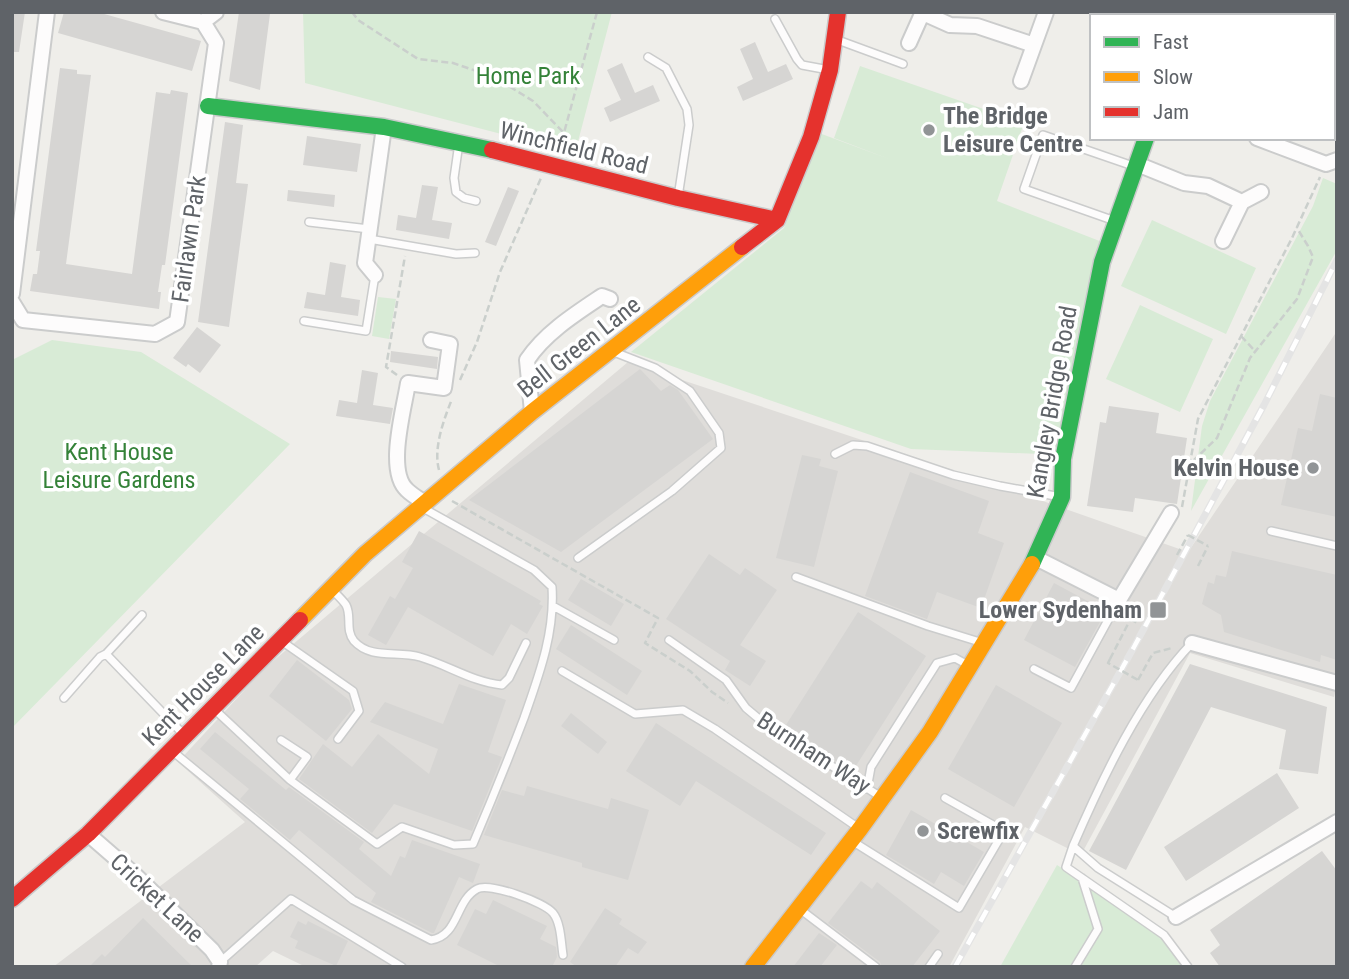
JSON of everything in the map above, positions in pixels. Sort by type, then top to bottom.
[{"type":"street","points":[[12,295],[47,12]]},
{"type":"street","points":[[163,12],[203,22],[216,12]]},
{"type":"street","name":"Bell Green Lane","points":[[423,505],[532,412],[777,220],[811,137],[830,70],[838,12]]},
{"type":"street","points":[[1021,81],[1046,12]]},
{"type":"street","points":[[909,43],[921,13],[950,25],[977,26],[1034,45]]},
{"type":"street","name":"Fairlawn Park","points":[[12,302],[23,320],[155,334],[177,322],[216,43],[203,22]]},
{"type":"street","name":"Winchfield Road","points":[[208,106],[384,127],[459,142],[678,198],[777,220]]},
{"type":"street","points":[[375,275],[365,263],[384,127]]},
{"type":"street","name":"Kangley Bridge Road","points":[[758,965],[930,732],[1036,558],[1062,497],[1063,458],[1102,262],[1145,140]]},
{"type":"street","points":[[1263,140],[1331,162]]},
{"type":"street","points":[[1137,165],[1184,183],[1208,186],[1242,202]]},
{"type":"street","points":[[1223,241],[1242,202],[1261,192]]},
{"type":"street","points":[[532,412],[527,359],[537,344],[602,296],[610,299]]},
{"type":"street","points":[[423,505],[405,489],[398,476],[396,459],[408,383],[444,388],[450,344],[431,340]]},
{"type":"street","name":"Kent House Lane","points":[[12,899],[88,834],[365,554],[423,505]]},
{"type":"street","points":[[1036,558],[1119,600],[1176,511]]},
{"type":"street","points":[[1192,643],[1337,682]]},
{"type":"street","points":[[1176,917],[1337,822]]},
{"type":"street","name":"Cricket Lane","points":[[88,834],[183,921],[212,950],[219,965]]},
{"type":"lane","points":[[775,19],[802,65],[830,70]]},
{"type":"lane","points":[[834,39],[903,64]]},
{"type":"lane","name":"Winchfield Road","points":[[648,57],[666,68],[687,109],[690,125],[678,198]]},
{"type":"lane","points":[[1116,221],[1024,189],[1043,135],[1137,165]]},
{"type":"lane","points":[[459,142],[454,178],[456,192],[464,198],[476,201]]},
{"type":"lane","points":[[309,222],[369,234],[407,246],[456,254],[475,253]]},
{"type":"lane","points":[[304,321],[366,331],[375,275]]},
{"type":"lane","points":[[578,558],[672,491],[721,448],[719,433],[690,391],[655,368],[611,351]]},
{"type":"lane","points":[[835,454],[853,445],[867,446],[953,475],[1062,497]]},
{"type":"lane","points":[[212,708],[290,780],[377,844],[402,827],[454,845],[473,844],[503,776],[546,655],[553,606],[552,587],[534,570],[423,505]]},
{"type":"lane","points":[[1271,531],[1337,546]]},
{"type":"lane","points":[[796,578],[985,644]]},
{"type":"lane","points":[[330,589],[347,606],[349,632],[364,650],[418,656],[475,679],[502,685],[509,678],[526,643]]},
{"type":"lane","points":[[1034,669],[1071,688],[1119,600]]},
{"type":"lane","points":[[553,606],[614,640]]},
{"type":"lane","points":[[64,698],[142,615]]},
{"type":"lane","points":[[279,640],[353,691],[359,711],[338,739]]},
{"type":"lane","name":"Burnham Way","points":[[668,640],[726,680],[746,708],[765,724],[882,797]]},
{"type":"lane","points":[[1188,967],[1164,934],[1066,867],[1089,808],[1136,719],[1172,663],[1192,643]]},
{"type":"lane","points":[[106,654],[185,736]]},
{"type":"lane","points":[[867,789],[871,767],[937,663],[955,658],[971,667]]},
{"type":"lane","points":[[562,671],[635,714],[683,710],[715,729],[856,835],[867,853],[959,908],[1004,831],[944,798]]},
{"type":"lane","points":[[281,740],[307,757],[290,780]]},
{"type":"lane","points":[[171,749],[300,858],[353,900],[380,916],[431,940],[438,939],[446,934],[467,898],[475,890],[484,886],[494,887],[552,911],[557,921],[563,955]]},
{"type":"lane","points":[[1073,846],[1098,868],[1176,917]]},
{"type":"lane","points":[[1075,967],[1098,929],[1082,877]]},
{"type":"lane","points":[[219,965],[291,899],[402,967]]},
{"type":"lane","points":[[799,908],[876,967]]},
{"type":"lane","points":[[929,967],[939,954]]},
{"type":"path","points":[[352,12],[358,20],[418,59],[453,63],[494,77],[533,101],[564,133]]},
{"type":"path","points":[[459,383],[477,342],[500,272],[564,133],[597,12]]},
{"type":"path","points":[[1176,511],[1191,463],[1198,419],[1331,162]]},
{"type":"path","points":[[1191,463],[1217,438],[1232,397],[1255,351],[1297,299],[1312,257],[1297,228]]},
{"type":"path","points":[[407,246],[386,367],[408,383]]},
{"type":"path","points":[[1241,335],[1255,351]]},
{"type":"path","points":[[441,480],[436,460],[446,414],[454,394]]},
{"type":"path","points":[[1177,555],[1188,535],[1208,545],[1198,566]]},
{"type":"path","points":[[1124,615],[1139,624]]},
{"type":"path","points":[[1130,620],[1108,663],[1138,680],[1153,653]]},
{"type":"shaded area","points":[[1337,331],[1337,684],[1334,697],[1190,653],[1081,855],[1025,827],[949,967],[306,967],[273,951],[255,967],[53,967],[245,822],[178,762],[266,667],[628,362],[1188,552]]},
{"type":"green space","name":"Home Park","points":[[303,12],[612,12],[575,153],[305,83]]},
{"type":"green space","points":[[860,66],[1024,123],[997,201],[1115,247],[1066,455],[911,449],[631,352],[784,228],[819,133],[889,159],[834,138]]},
{"type":"green space","points":[[1323,178],[1337,184],[1337,250],[1191,511],[1202,426],[1210,401],[1313,206]]},
{"type":"green space","points":[[1152,220],[1256,268],[1226,334],[1121,286]]},
{"type":"green space","points":[[378,297],[396,299],[389,339],[372,336]]},
{"type":"green space","points":[[1140,305],[1213,339],[1180,412],[1106,379]]},
{"type":"green space","name":"Kent House Leisure Gardens","points":[[52,340],[141,352],[290,444],[12,728],[12,360]]},
{"type":"green space","points":[[1057,865],[1152,926],[1183,967],[1000,967]]},
{"type":"building","points":[[12,12],[25,12],[19,52],[12,52]]},
{"type":"building","points":[[64,12],[97,12],[201,41],[192,71],[58,33]]},
{"type":"building","points":[[239,12],[270,14],[260,90],[229,81]]},
{"type":"building","points":[[755,42],[768,72],[786,64],[793,79],[743,101],[737,87],[753,79],[740,49]]},
{"type":"building","points":[[622,63],[635,93],[653,85],[660,101],[610,122],[604,108],[621,100],[607,70]]},
{"type":"building","points":[[60,68],[77,70],[77,74],[91,75],[66,264],[132,274],[156,92],[170,94],[171,90],[188,93],[165,265],[162,265],[158,292],[161,292],[159,309],[30,291],[33,274],[37,274],[40,251],[36,251]]},
{"type":"building","points":[[225,122],[243,125],[236,183],[248,184],[229,327],[198,322]]},
{"type":"building","points":[[307,136],[361,144],[357,172],[303,165]]},
{"type":"building","points":[[422,185],[438,187],[432,220],[452,223],[449,239],[396,230],[398,215],[416,218]]},
{"type":"building","points":[[508,187],[519,191],[496,246],[485,242]]},
{"type":"building","points":[[288,190],[335,195],[334,207],[287,201]]},
{"type":"building","points":[[330,262],[346,265],[341,297],[360,300],[358,316],[304,308],[307,292],[325,295]]},
{"type":"building","points":[[197,327],[221,345],[200,373],[173,358]]},
{"type":"building","points":[[391,351],[438,357],[437,369],[390,362]]},
{"type":"building","points":[[640,369],[661,391],[670,385],[678,390],[713,439],[561,552],[469,500]]},
{"type":"building","points":[[362,370],[378,373],[373,405],[393,408],[390,424],[336,416],[339,400],[357,403]]},
{"type":"building","name":"Kelvin House","points":[[1320,394],[1337,398],[1337,517],[1281,505],[1298,428],[1312,431]]},
{"type":"building","points":[[1109,406],[1159,413],[1156,433],[1187,438],[1177,504],[1135,498],[1133,512],[1087,506],[1100,422],[1106,423]]},
{"type":"building","points":[[802,455],[821,459],[819,466],[838,471],[814,567],[776,558]]},
{"type":"building","points":[[910,472],[989,501],[978,533],[1004,543],[981,608],[937,592],[927,619],[865,596]]},
{"type":"building","points":[[419,531],[541,601],[539,604],[543,606],[527,634],[511,624],[493,656],[408,607],[386,645],[368,635],[390,596],[395,599],[413,568],[402,562]]},
{"type":"building","points":[[1232,551],[1337,575],[1337,660],[1321,655],[1320,662],[1224,632],[1221,615],[1202,604],[1208,582],[1214,584],[1216,575],[1226,577]]},
{"type":"building","points":[[709,554],[740,575],[745,568],[777,590],[740,645],[766,661],[750,686],[725,670],[730,661],[666,619]]},
{"type":"building","points":[[581,579],[624,604],[611,626],[568,600]]},
{"type":"building","points":[[1054,583],[1106,611],[1075,667],[1024,640]]},
{"type":"building","points":[[858,612],[926,656],[852,772],[784,728]]},
{"type":"building","points":[[571,625],[642,671],[627,695],[556,649]]},
{"type":"building","points":[[297,660],[349,700],[352,709],[326,741],[269,696]]},
{"type":"building","points":[[1190,664],[1327,707],[1318,774],[1279,769],[1286,730],[1211,707],[1126,870],[1089,851]]},
{"type":"building","points":[[459,684],[506,700],[488,752],[502,757],[472,831],[394,804],[372,833],[299,779],[323,744],[352,767],[378,734],[429,774],[438,749],[370,722],[385,702],[443,724]]},
{"type":"building","points":[[996,685],[1062,723],[1014,807],[948,769]]},
{"type":"building","points":[[571,713],[607,742],[598,754],[561,726]]},
{"type":"building","points":[[656,723],[826,833],[811,855],[696,781],[680,806],[626,771]]},
{"type":"building","points":[[215,732],[286,790],[289,787],[364,842],[359,849],[391,876],[400,856],[405,858],[412,840],[480,864],[473,883],[459,877],[434,933],[371,902],[376,893],[299,830],[290,840],[240,799],[249,789],[200,749]]},
{"type":"building","points":[[1277,773],[1299,808],[1186,881],[1164,847]]},
{"type":"building","points":[[527,786],[608,809],[611,798],[649,810],[628,880],[582,867],[582,863],[484,835],[502,790],[524,796]]},
{"type":"building","name":"Screwfix","points":[[911,810],[984,852],[964,886],[941,872],[934,884],[886,855]]},
{"type":"building","points":[[1322,851],[1337,871],[1337,967],[1220,967],[1210,953],[1220,945],[1210,930]]},
{"type":"building","points":[[861,881],[872,889],[877,882],[940,931],[912,967],[882,967],[880,962],[828,923]]},
{"type":"building","points":[[493,900],[547,926],[540,939],[556,947],[557,957],[552,967],[501,967],[457,945],[475,909],[486,914]]},
{"type":"building","points":[[605,908],[622,919],[619,924],[647,942],[638,954],[628,948],[615,967],[577,967],[570,962]]},
{"type":"building","points":[[143,918],[193,967],[89,967],[102,954],[105,957]]},
{"type":"building","points":[[298,921],[306,925],[308,921],[348,941],[336,966],[295,948],[298,941],[290,937]]},
{"type":"building","points":[[819,933],[837,945],[820,967],[793,967]]},
{"type":"railway","points":[[955,967],[1134,647],[1264,405],[1337,260]]},
{"type":"traffic: fast","points":[[208,106],[384,127],[492,150]]},
{"type":"traffic: fast","points":[[1032,564],[1062,497],[1063,459],[1102,262],[1145,140]]},
{"type":"traffic: slow","points":[[300,620],[365,554],[532,412],[742,247]]},
{"type":"traffic: slow","points":[[753,967],[860,829],[930,732],[1032,564]]},
{"type":"traffic: jam","points":[[742,247],[777,220],[811,137],[830,70],[838,12]]},
{"type":"traffic: jam","points":[[492,150],[678,198],[777,220]]},
{"type":"traffic: jam","points":[[12,899],[88,834],[300,620]]},
{"type":"place","name":"The Bridge Leisure Centre","points":[[929,130]]},
{"type":"place","name":"Kelvin House","points":[[1313,468]]},
{"type":"place","name":"Lower Sydenham","points":[[1158,610]]},
{"type":"place","name":"Screwfix","points":[[923,831]]}]
